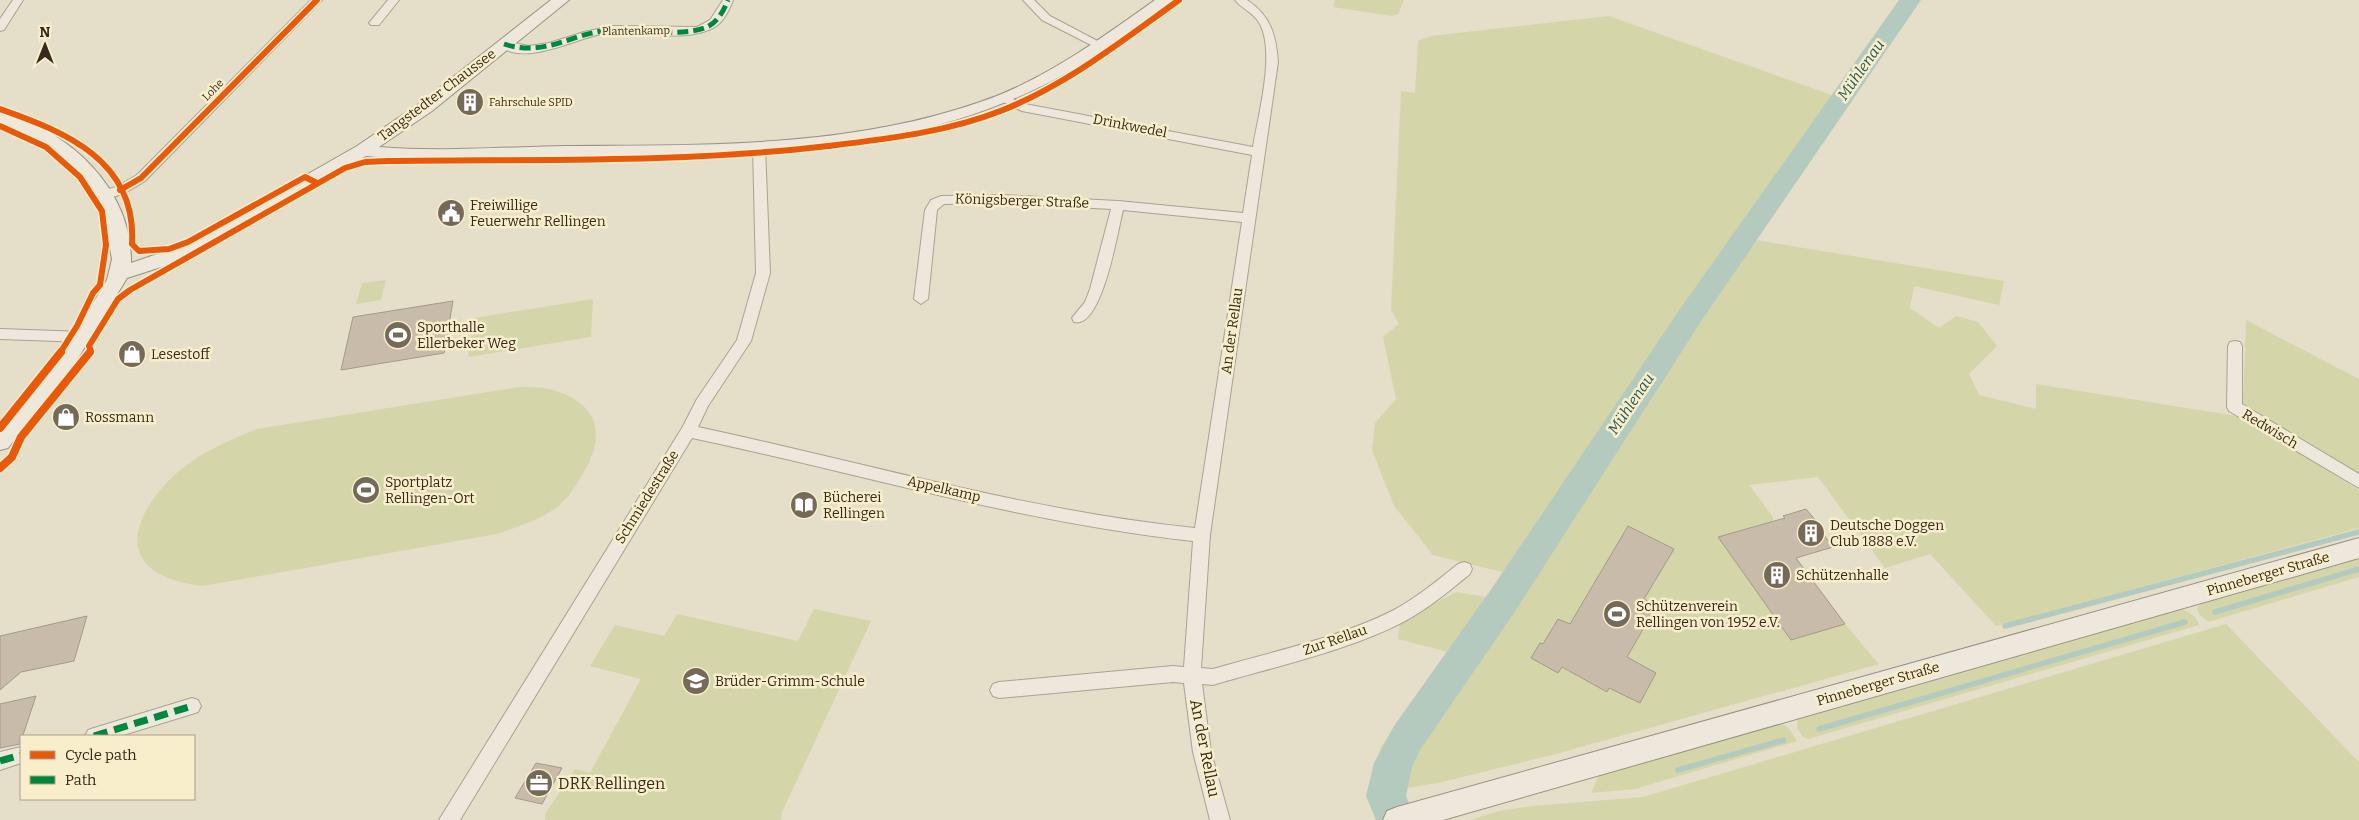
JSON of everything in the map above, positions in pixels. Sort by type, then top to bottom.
[{"type":"main road","name":"Tangstedter Chaussee","points":[[119,274],[179,254],[362,150],[426,107],[561,0]]},
{"type":"main road","points":[[362,150],[383,153],[485,153],[759,148],[850,138],[896,130],[939,120],[1003,98],[1041,82],[1099,46],[1165,0]]},
{"type":"main road","points":[[0,117],[39,134],[76,159],[97,181],[106,194],[114,213],[122,257],[119,274],[84,336],[0,442]]},
{"type":"main road","name":"Pinneberger Straße","points":[[1397,820],[2359,548]]},
{"type":"street","points":[[0,28],[18,0]]},
{"type":"street","name":"Lohe","points":[[106,194],[120,190],[141,178],[317,0]]},
{"type":"street","points":[[375,23],[394,0]]},
{"type":"street","name":"Plantenkamp","points":[[504,44],[520,49],[536,50],[601,30],[700,29],[707,27],[717,20],[728,0]]},
{"type":"street","points":[[1028,0],[1046,18],[1099,46]]},
{"type":"street","name":"An der Rellau","points":[[1220,820],[1202,752],[1192,675],[1202,534],[1270,80],[1271,42],[1269,30],[1262,16],[1240,0]]},
{"type":"street","name":"Drinkwedel","points":[[1003,98],[1022,108],[1071,115],[1259,152]]},
{"type":"street","name":"Schmiedestraße","points":[[448,820],[688,431],[702,403],[744,341],[763,273],[759,148]]},
{"type":"street","name":"Königsberger Straße","points":[[921,299],[931,210],[941,200],[1001,199],[1118,205],[1249,218]]},
{"type":"street","points":[[1079,318],[1091,304],[1118,205]]},
{"type":"street","points":[[0,334],[84,336]]},
{"type":"street","name":"Redwisch","points":[[2235,346],[2234,407],[2359,482]]},
{"type":"street","name":"Appelkamp","points":[[688,431],[781,450],[1063,515],[1157,532],[1202,534]]},
{"type":"street","name":"Zur Rellau","points":[[1192,675],[1213,677],[1344,638],[1398,616],[1435,593],[1464,569]]},
{"type":"street","points":[[999,690],[1173,674],[1192,675]]},
{"type":"street","points":[[97,735],[192,706]]},
{"type":"street","points":[[0,760],[20,755]]},
{"type":"green space","points":[[1335,0],[1404,0],[1398,14],[1392,16],[1333,7]]},
{"type":"green space","points":[[1609,16],[1837,97],[1739,237],[1682,312],[1613,413],[1628,420],[1750,239],[2004,281],[1999,305],[1914,286],[1910,308],[1939,328],[1956,316],[1978,322],[1997,346],[1969,374],[1979,395],[2036,409],[2036,384],[2243,417],[2359,490],[2359,528],[1996,626],[1930,554],[1885,568],[1818,477],[1749,485],[1773,517],[1773,521],[1769,523],[1845,624],[1879,664],[1556,754],[1438,783],[1367,794],[1381,747],[1448,652],[1398,639],[1400,621],[1456,592],[1486,597],[1506,573],[1433,555],[1394,506],[1372,450],[1375,423],[1396,399],[1383,337],[1399,324],[1391,310],[1401,91],[1415,93],[1418,41],[1431,36]]},
{"type":"green space","points":[[386,280],[381,300],[356,304],[362,283]]},
{"type":"green space","points":[[593,299],[591,337],[468,357],[474,318]]},
{"type":"green space","points":[[2246,320],[2359,379],[2359,475],[2243,407]]},
{"type":"green space","name":"Sportplatz Rellingen-Ort","points":[[519,387],[550,389],[579,402],[588,411],[594,422],[596,433],[595,446],[590,460],[574,488],[556,508],[535,520],[497,534],[203,586],[161,575],[147,565],[142,558],[138,546],[138,534],[141,521],[155,496],[191,462],[228,441],[257,429]]},
{"type":"green space","points":[[2359,557],[2359,577],[2208,622],[2199,614],[2197,609],[2202,602]]},
{"type":"green space","points":[[814,609],[871,621],[782,812],[781,820],[545,820],[545,814],[575,769],[590,773],[641,679],[590,666],[615,625],[664,636],[677,614],[798,641]]},
{"type":"green space","points":[[2181,609],[2197,619],[2199,625],[1808,739],[1802,736],[1797,728],[1798,717]]},
{"type":"green space","points":[[2226,624],[2359,762],[2359,820],[1470,820],[1499,811],[1532,806],[1643,797]]},
{"type":"green space","points":[[1779,722],[1789,728],[1797,741],[1635,789],[1591,793],[1600,773]]},
{"type":"building","name":"Sporthalle Ellerbeker Weg","points":[[453,301],[444,353],[341,370],[353,317]]},
{"type":"building","name":"Schützenhalle","points":[[1806,509],[1833,547],[1796,558],[1845,624],[1791,640],[1718,537],[1785,518],[1783,516]]},
{"type":"building","name":"Schützenverein Rellingen von 1952 e.V.","points":[[1628,526],[1674,549],[1644,599],[1662,609],[1654,622],[1649,619],[1627,657],[1656,673],[1640,703],[1609,688],[1607,692],[1562,667],[1558,673],[1531,658],[1540,643],[1543,644],[1558,619],[1570,624]]},
{"type":"building","points":[[87,616],[74,661],[21,672],[0,690],[0,636]]},
{"type":"building","points":[[36,696],[23,735],[20,735],[20,744],[0,748],[0,704]]},
{"type":"building","name":"DRK Rellingen","points":[[536,763],[562,768],[542,804],[515,798]]},
{"type":"waterway","name":"Mühlenau","points":[[1396,820],[1386,796],[1393,763],[1407,738],[1502,602],[1692,313],[1910,0]]},
{"type":"waterway","points":[[2005,626],[2359,532]]},
{"type":"waterway","points":[[2215,612],[2359,569]]},
{"type":"waterway","points":[[1819,729],[2185,622]]},
{"type":"waterway","points":[[1678,770],[1784,740]]},
{"type":"marked path","points":[[504,44],[529,50],[553,46],[600,31],[625,29],[698,30],[714,22],[728,0]]},
{"type":"marked path","points":[[97,735],[192,706]]},
{"type":"marked path","points":[[0,761],[20,755]]},
{"type":"cycle path","points":[[120,190],[141,178],[317,0]]},
{"type":"cycle path","points":[[0,468],[12,457],[21,437],[91,351],[89,346],[118,299],[130,290],[345,168],[365,162],[388,161],[621,159],[737,154],[795,150],[891,138],[929,131],[985,117],[1027,100],[1050,88],[1094,60],[1179,0]]},
{"type":"cycle path","points":[[0,109],[64,135],[81,145],[108,166],[116,179],[128,208],[133,226],[132,244],[139,251],[169,249],[188,242],[305,177],[317,183]]},
{"type":"cycle path","points":[[0,126],[46,147],[80,177],[102,211],[106,245],[100,285],[93,293],[77,326],[65,343],[65,347],[0,428]]},
{"type":"place","name":"Fahrschule SPID","points":[[470,102]]},
{"type":"place","name":"Freiwillige Feuerwehr Rellingen","points":[[451,213]]},
{"type":"place","name":"Sporthalle Ellerbeker Weg","points":[[398,335]]},
{"type":"place","name":"Lesestoff","points":[[132,354]]},
{"type":"place","name":"Rossmann","points":[[66,417]]},
{"type":"place","name":"Sportplatz Rellingen-Ort","points":[[366,490]]},
{"type":"place","name":"Bücherei Rellingen","points":[[804,505]]},
{"type":"place","name":"Deutsche Doggen Club 1888 e.V.","points":[[1811,533]]},
{"type":"place","name":"Schützenhalle","points":[[1777,575]]},
{"type":"place","name":"Schützenverein Rellingen von 1952 e.V.","points":[[1617,614]]},
{"type":"place","name":"Brüder-Grimm-Schule","points":[[696,681]]},
{"type":"place","name":"DRK Rellingen","points":[[539,783]]}]
